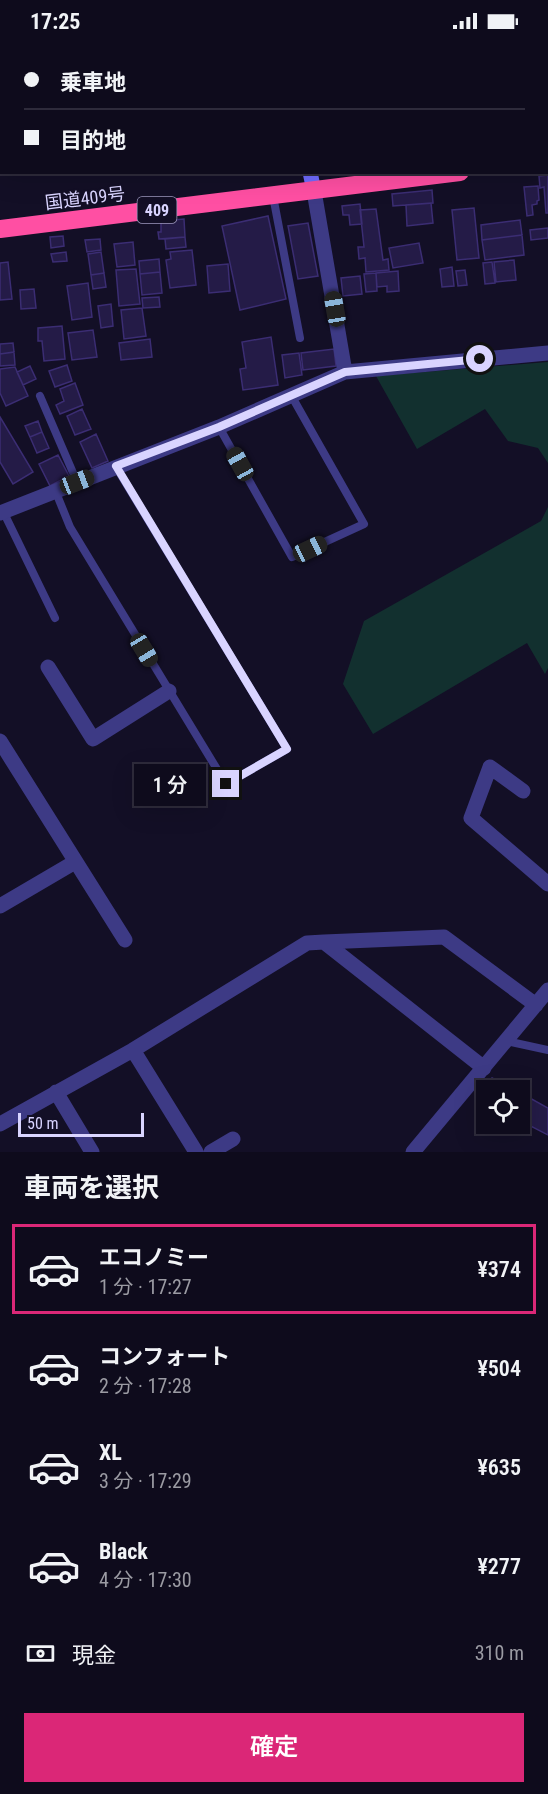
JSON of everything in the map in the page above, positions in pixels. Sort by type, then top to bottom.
[{"type":"highway","name":"国道409号","points":[[0,229],[445,174]]},
{"type":"street","points":[[310,174],[345,372]]},
{"type":"street","points":[[2,512],[219,427],[290,394],[345,372],[548,353]]},
{"type":"street","points":[[48,667],[93,739],[169,691]]},
{"type":"street","points":[[0,741],[125,940]]},
{"type":"street","points":[[523,791],[490,767],[471,818],[548,884]]},
{"type":"street","points":[[0,906],[75,862]]},
{"type":"street","points":[[0,1124],[133,1050],[307,943],[444,937],[536,1005]]},
{"type":"street","points":[[324,942],[484,1068]]},
{"type":"street","points":[[413,1152],[548,990]]},
{"type":"street","points":[[133,1050],[196,1152]]},
{"type":"street","points":[[56,1092],[92,1152]]},
{"type":"street","points":[[212,1152],[233,1139]]},
{"type":"lane","points":[[273,196],[300,338]]},
{"type":"lane","points":[[219,427],[292,557],[364,524],[290,394]]},
{"type":"lane","points":[[40,396],[77,482]]},
{"type":"lane","points":[[55,490],[70,527],[226,784],[287,749],[116,466]]},
{"type":"lane","points":[[2,512],[56,618]]},
{"type":"lane","points":[[506,1041],[548,1050]]},
{"type":"green space","points":[[548,362],[548,463],[538,448],[508,441],[485,409],[417,449],[376,376]]},
{"type":"green space","points":[[548,507],[548,668],[545,674],[527,643],[373,734],[343,684],[364,621],[541,521]]},
{"type":"building","points":[[548,175],[548,213],[546,213],[544,187],[540,188],[539,176]]},
{"type":"building","points":[[538,186],[539,200],[537,204],[532,205],[533,215],[527,216],[524,187]]},
{"type":"building","points":[[432,190],[433,203],[393,206],[392,194]]},
{"type":"building","points":[[431,203],[433,223],[407,226],[406,205]]},
{"type":"building","points":[[360,204],[362,224],[350,225],[349,215],[343,215],[342,206]]},
{"type":"building","points":[[474,208],[479,258],[457,260],[452,210]]},
{"type":"building","points":[[376,209],[383,260],[388,259],[389,270],[366,272],[365,258],[359,259],[358,247],[364,247],[360,210]]},
{"type":"building","points":[[268,216],[286,299],[240,310],[222,226]]},
{"type":"building","points":[[184,219],[185,237],[159,239],[161,221]]},
{"type":"building","points":[[520,220],[522,235],[482,240],[481,225]]},
{"type":"building","points":[[308,223],[318,276],[298,279],[288,226]]},
{"type":"building","points":[[548,228],[548,238],[531,240],[530,230]]},
{"type":"building","points":[[522,235],[524,255],[485,260],[482,240]]},
{"type":"building","points":[[63,236],[64,246],[51,248],[50,237]]},
{"type":"building","points":[[185,237],[186,247],[166,249],[165,239]]},
{"type":"building","points":[[100,239],[101,250],[87,252],[85,240]]},
{"type":"building","points":[[133,242],[135,265],[117,267],[114,244]]},
{"type":"building","points":[[419,243],[423,263],[393,268],[389,248]]},
{"type":"building","points":[[192,250],[196,285],[170,288],[166,260],[171,259],[170,252]]},
{"type":"building","points":[[66,252],[67,261],[53,262],[51,254]]},
{"type":"building","points":[[101,252],[104,273],[91,275],[88,254]]},
{"type":"building","points":[[159,259],[160,272],[140,274],[139,261]]},
{"type":"building","points":[[514,260],[516,280],[496,282],[494,262]]},
{"type":"building","points":[[8,262],[12,299],[0,300],[0,263]]},
{"type":"building","points":[[492,262],[495,283],[485,284],[483,263]]},
{"type":"building","points":[[228,264],[230,291],[209,293],[207,266]]},
{"type":"building","points":[[452,267],[454,286],[442,287],[440,269]]},
{"type":"building","points":[[136,269],[140,304],[119,306],[116,270]]},
{"type":"building","points":[[465,270],[467,285],[458,286],[456,271]]},
{"type":"building","points":[[398,271],[399,291],[387,292],[387,286],[377,287],[376,273]]},
{"type":"building","points":[[160,272],[162,293],[142,295],[140,274]]},
{"type":"building","points":[[104,273],[106,287],[93,289],[91,275]]},
{"type":"building","points":[[376,273],[377,291],[366,292],[364,274]]},
{"type":"building","points":[[360,276],[362,294],[343,296],[341,278]]},
{"type":"building","points":[[88,283],[92,317],[72,320],[67,286]]},
{"type":"building","points":[[34,289],[36,308],[21,309],[20,290]]},
{"type":"building","points":[[159,297],[160,307],[143,308],[142,298]]},
{"type":"building","points":[[111,304],[113,326],[101,328],[98,306]]},
{"type":"building","points":[[142,308],[146,336],[124,339],[121,310]]},
{"type":"building","points":[[62,326],[65,359],[44,361],[42,341],[38,341],[38,328]]},
{"type":"building","points":[[93,330],[97,357],[72,360],[68,333]]},
{"type":"building","points":[[271,337],[278,385],[243,390],[240,369],[246,368],[242,342]]},
{"type":"building","points":[[150,339],[152,357],[121,360],[119,343]]},
{"type":"building","points":[[13,343],[14,352],[0,354],[0,344]]},
{"type":"building","points":[[334,349],[336,366],[303,370],[301,353]]},
{"type":"building","points":[[14,352],[15,365],[0,366],[0,354]]},
{"type":"building","points":[[299,353],[302,375],[285,378],[282,355]]},
{"type":"building","points":[[67,365],[72,381],[55,387],[49,371]]},
{"type":"building","points":[[30,366],[36,379],[23,385],[17,372]]},
{"type":"building","points":[[15,367],[28,396],[6,406],[0,393],[0,369]]},
{"type":"building","points":[[75,383],[83,405],[60,414],[56,405],[64,401],[60,389]]},
{"type":"building","points":[[82,409],[91,429],[75,435],[67,416]]},
{"type":"building","points":[[0,417],[33,472],[13,484],[0,462]]},
{"type":"building","points":[[38,421],[42,432],[30,437],[25,426]]},
{"type":"building","points":[[42,432],[49,448],[37,453],[30,437]]},
{"type":"building","points":[[96,434],[108,461],[92,468],[80,442]]},
{"type":"building","points":[[58,455],[69,476],[50,486],[39,464]]},
{"type":"building","points":[[530,1098],[548,1108],[548,1135],[530,1126]]},
{"type":"route","points":[[226,784],[287,749],[116,466],[219,427],[290,394],[345,372],[480,359]]}]
